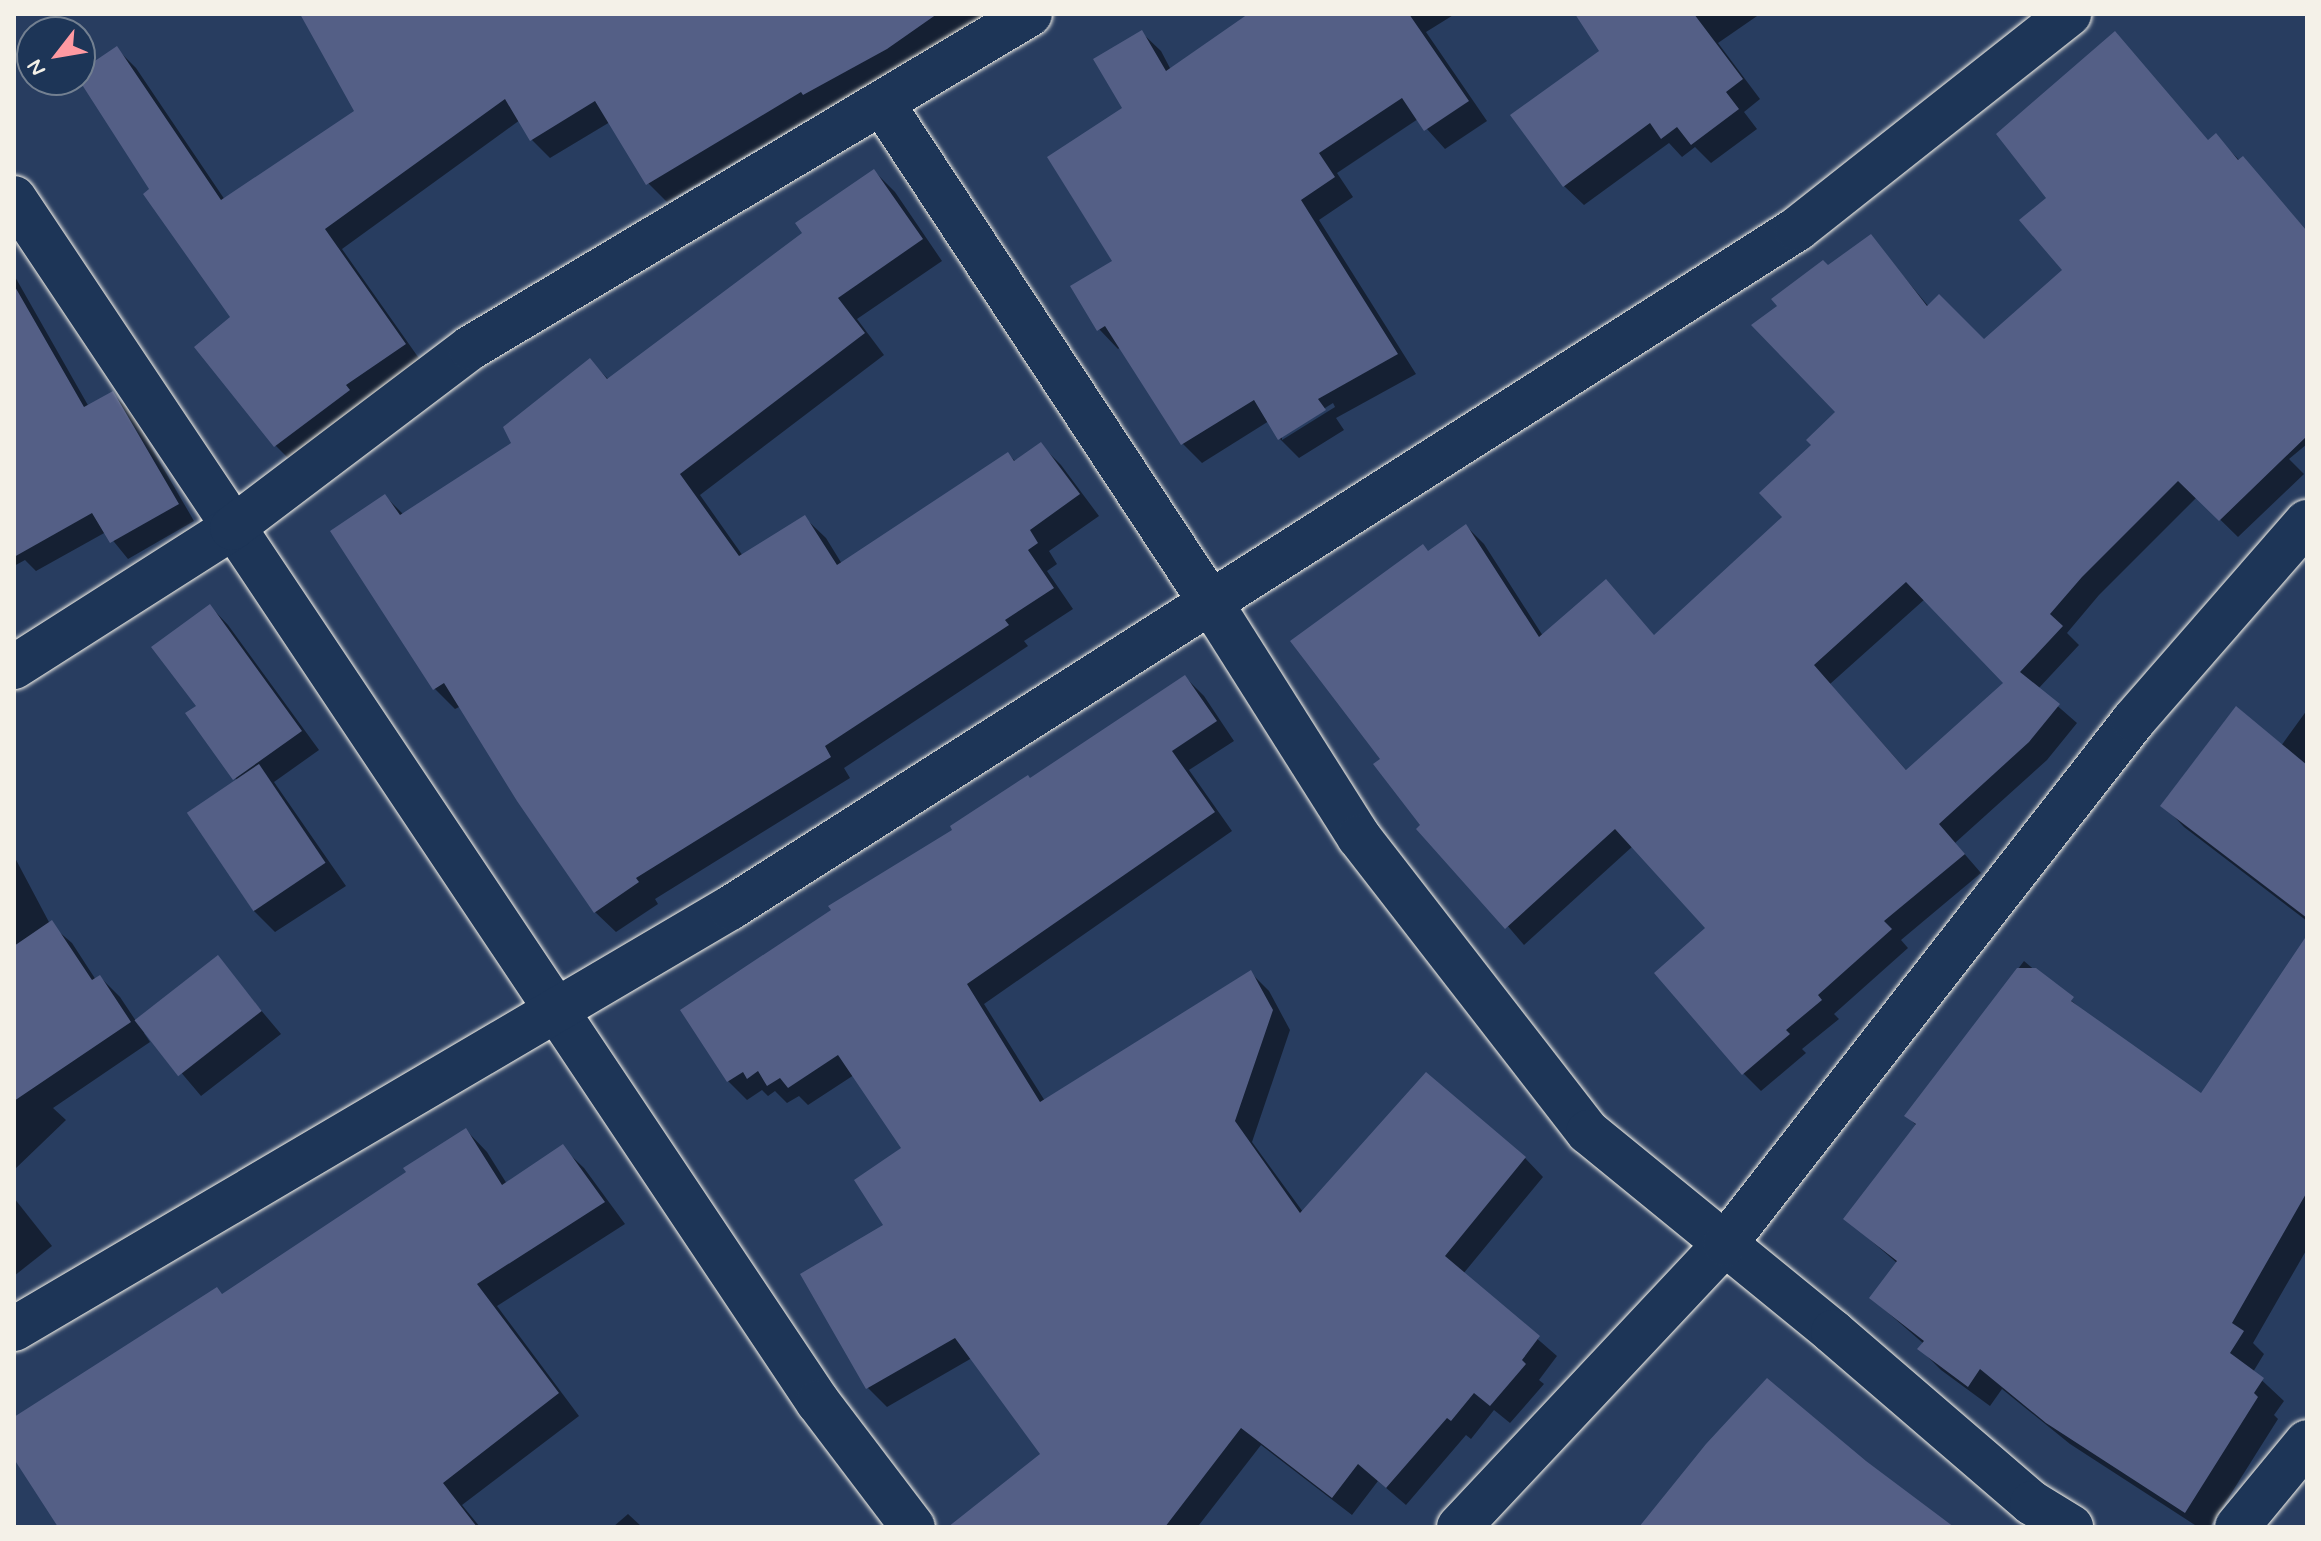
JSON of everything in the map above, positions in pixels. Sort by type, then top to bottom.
[{"type":"street","points":[[14,667],[232,528],[470,348],[1030,14]]},
{"type":"street","points":[[14,1329],[730,908],[1797,229],[2069,14]]},
{"type":"street","points":[[882,103],[1211,603],[1359,837],[1588,1132],[2032,1503],[2071,1527]]},
{"type":"street","points":[[14,198],[818,1402],[913,1527]]},
{"type":"street","points":[[1459,1527],[1725,1244],[2134,720],[2307,522]]},
{"type":"street","points":[[2237,1527],[2307,1442]]},
{"type":"building","points":[[300,14],[937,14],[887,49],[803,95],[801,92],[646,185],[595,101],[530,141],[505,99],[325,229],[406,344],[346,385],[350,390],[274,447],[194,347],[230,317],[143,194],[149,189],[89,96],[96,96],[96,60],[117,46],[221,200],[354,111]]},
{"type":"building","points":[[1248,14],[1409,14],[1469,101],[1424,131],[1402,98],[1319,153],[1335,177],[1301,200],[1398,354],[1318,399],[1326,410],[1278,440],[1254,400],[1181,445],[1105,326],[1097,331],[1070,286],[1112,261],[1047,157],[1122,108],[1093,59],[1142,30],[1166,71]]},
{"type":"building","points":[[1575,14],[1694,14],[1743,79],[1726,92],[1739,109],[1691,145],[1677,127],[1661,139],[1650,123],[1563,187],[1510,115],[1599,51]]},
{"type":"building","points":[[2115,31],[2208,140],[2216,133],[2238,160],[2243,156],[2307,231],[2307,436],[2219,521],[2178,481],[2082,577],[2050,614],[2063,626],[2020,672],[2060,704],[2029,742],[1939,824],[1965,854],[1884,921],[1892,929],[1818,995],[1822,1000],[1786,1030],[1790,1034],[1742,1075],[1654,973],[1705,928],[1615,829],[1505,929],[1416,829],[1420,825],[1373,764],[1380,759],[1290,641],[1423,544],[1428,551],[1466,524],[1539,637],[1606,579],[1654,635],[1782,517],[1759,493],[1811,445],[1806,440],[1835,412],[1751,325],[1777,306],[1771,299],[1823,260],[1828,265],[1871,234],[1927,306],[1939,294],[1984,339],[2062,270],[2019,220],[2046,198],[1996,134]],"holes":[[[1906,582],[2003,683],[1906,770],[1814,665]]]},
{"type":"building","points":[[874,169],[923,239],[838,298],[865,333],[680,474],[739,556],[805,515],[837,565],[1008,452],[1014,461],[1041,442],[1080,494],[1030,530],[1038,543],[1028,550],[1054,588],[1005,620],[1009,625],[825,746],[831,757],[636,878],[639,882],[594,913],[517,801],[444,683],[433,690],[330,531],[385,494],[400,515],[511,443],[503,427],[590,358],[607,379],[802,233],[795,223]]},
{"type":"building","points":[[14,285],[84,407],[113,391],[179,504],[110,543],[92,513],[14,557]]},
{"type":"building","points":[[210,604],[302,731],[233,780],[185,713],[196,706],[151,647]]},
{"type":"building","points":[[1185,675],[1217,721],[1172,751],[1215,812],[967,984],[1040,1102],[1251,970],[1273,1010],[1235,1121],[1300,1213],[1426,1072],[1526,1157],[1445,1256],[1540,1336],[1522,1360],[1526,1364],[1490,1406],[1474,1393],[1451,1421],[1447,1418],[1386,1488],[1358,1464],[1332,1498],[1241,1428],[1165,1527],[948,1527],[1040,1454],[955,1338],[866,1389],[800,1274],[883,1225],[854,1180],[901,1148],[838,1055],[788,1088],[780,1078],[767,1086],[758,1071],[747,1079],[743,1072],[727,1082],[680,1010],[831,910],[828,906],[952,830],[950,826],[1028,775],[1030,778]]},
{"type":"building","points":[[2236,706],[2307,765],[2307,918],[2160,806]]},
{"type":"building","points":[[259,764],[326,863],[253,911],[187,813]]},
{"type":"building","points":[[52,920],[92,980],[100,975],[131,1022],[14,1101],[14,946]]},
{"type":"building","points":[[2307,935],[2307,1192],[2232,1323],[2244,1331],[2230,1353],[2264,1378],[2254,1393],[2258,1397],[2185,1513],[2046,1423],[1980,1369],[1968,1387],[1917,1349],[1924,1341],[1869,1298],[1897,1261],[1843,1219],[1916,1124],[1904,1116],[2017,968],[2036,968],[2074,997],[2071,1001],[2201,1093]]},
{"type":"building","points":[[218,955],[262,1011],[178,1076],[134,1020]]},
{"type":"building","points":[[466,1128],[502,1185],[563,1144],[605,1202],[477,1284],[559,1393],[443,1483],[477,1527],[58,1527],[14,1459],[14,1417],[217,1287],[222,1294],[406,1172],[403,1168]]},
{"type":"building","points":[[1767,1378],[1866,1461],[1954,1527],[1639,1527],[1706,1444]]}]
